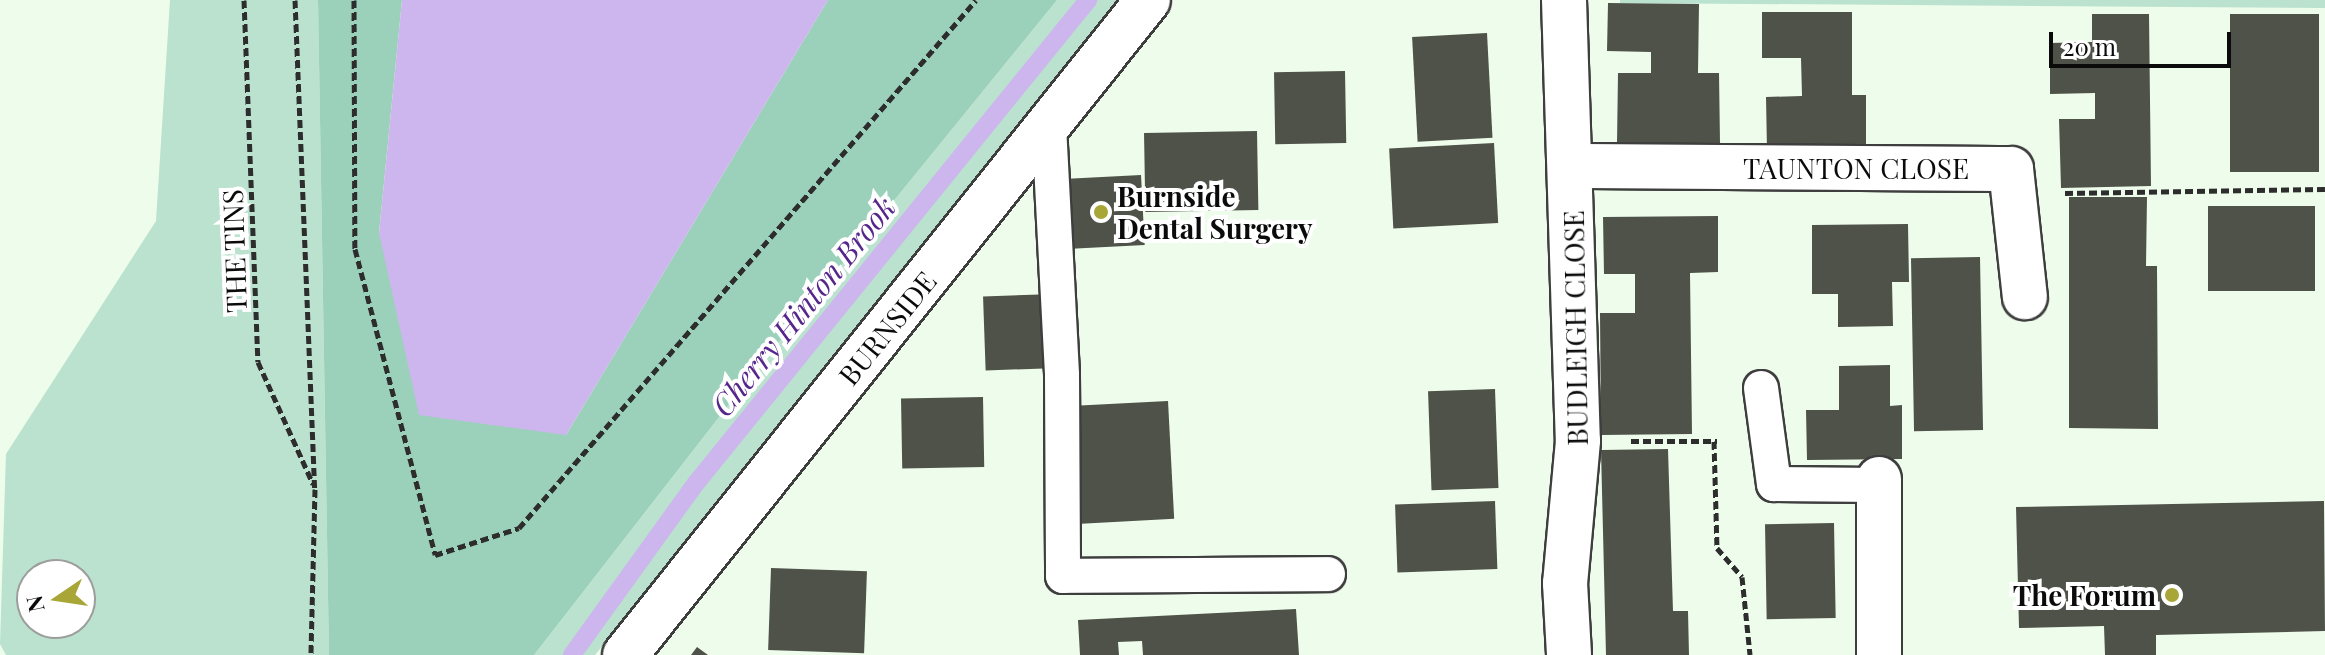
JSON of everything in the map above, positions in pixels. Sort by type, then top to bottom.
[{"type":"street","name":"BURNSIDE","points":[[625,655],[1148,0]]},
{"type":"street","name":"BUDLEIGH CLOSE","points":[[1564,0],[1572,166],[1578,441],[1565,583],[1569,655]]},
{"type":"street","name":"TAUNTON CLOSE","points":[[1572,166],[2011,169],[2025,297]]},
{"type":"street","points":[[1878,482],[1879,655]]},
{"type":"lane","points":[[1049,126],[1062,375],[1063,576],[1328,574]]},
{"type":"lane","points":[[1761,388],[1774,484],[1878,482]]},
{"type":"path","name":"THE TINS","points":[[244,0],[258,362],[315,489]]},
{"type":"path","name":"THE TINS","points":[[295,0],[315,489],[311,655]]},
{"type":"path","points":[[354,0],[355,249],[435,555],[519,528],[976,0]]},
{"type":"path","points":[[2012,194],[2325,189]]},
{"type":"path","points":[[1578,441],[1767,438]]},
{"type":"path","points":[[1714,441],[1717,548],[1742,577],[1750,655]]},
{"type":"green space","points":[[170,0],[318,0],[329,655],[6,655],[0,644],[6,454],[156,221]]},
{"type":"green space","points":[[318,0],[402,0],[379,233],[566,435],[828,0],[1057,0],[744,385],[534,655],[329,655]]},
{"type":"green space","points":[[1057,0],[1121,0],[1045,103],[595,655],[534,655],[744,385]]},
{"type":"green space","points":[[1620,0],[2325,0],[2325,8],[1620,3]]},
{"type":"shaded area","points":[[402,0],[828,0],[566,435],[419,415],[379,233]]},
{"type":"building","points":[[1608,3],[1699,4],[1698,73],[1719,73],[1720,143],[1617,143],[1618,73],[1651,73],[1651,52],[1607,51]]},
{"type":"building","points":[[1762,12],[1852,12],[1852,95],[1866,95],[1866,151],[1767,151],[1766,97],[1802,96],[1801,58],[1762,58]]},
{"type":"building","points":[[2092,14],[2149,14],[2151,186],[2061,188],[2059,119],[2095,119],[2095,93],[2050,94],[2050,43],[2092,42]]},
{"type":"building","points":[[2230,14],[2319,14],[2319,172],[2230,172]]},
{"type":"building","points":[[1487,33],[1492,138],[1418,142],[1412,37]]},
{"type":"building","points":[[1345,71],[1346,143],[1275,144],[1274,72]]},
{"type":"building","points":[[1257,131],[1258,210],[1145,212],[1144,133]]},
{"type":"building","points":[[1494,143],[1498,223],[1393,228],[1389,148]]},
{"type":"building","name":"Burnside Dental Surgery","points":[[1141,175],[1145,245],[1062,249],[1058,179]]},
{"type":"building","points":[[2069,197],[2147,197],[2146,266],[2157,266],[2158,429],[2069,428]]},
{"type":"building","points":[[2208,206],[2315,206],[2315,291],[2208,291]]},
{"type":"building","points":[[1718,216],[1718,272],[1690,273],[1692,434],[1601,435],[1600,313],[1635,313],[1635,274],[1604,274],[1603,217]]},
{"type":"building","points":[[1908,224],[1909,282],[1892,282],[1893,326],[1838,327],[1838,294],[1812,294],[1812,225]]},
{"type":"building","points":[[1980,257],[1983,430],[1914,431],[1911,258]]},
{"type":"building","points":[[1055,294],[1058,368],[986,370],[983,297]]},
{"type":"building","points":[[1890,365],[1890,406],[1902,405],[1902,459],[1807,460],[1806,410],[1839,410],[1839,366]]},
{"type":"building","points":[[1495,389],[1498,488],[1431,490],[1428,391]]},
{"type":"building","points":[[983,397],[984,467],[902,468],[901,398]]},
{"type":"building","points":[[1168,401],[1174,519],[1081,524],[1075,406]]},
{"type":"building","points":[[1668,449],[1673,611],[1688,611],[1689,655],[1606,655],[1601,450]]},
{"type":"building","points":[[1495,501],[1497,569],[1397,572],[1395,504]]},
{"type":"building","name":"The Forum","points":[[2324,501],[2325,631],[2156,635],[2156,655],[2105,655],[2104,626],[2019,628],[2016,507]]},
{"type":"building","points":[[1834,523],[1836,618],[1767,619],[1765,524]]},
{"type":"building","points":[[771,568],[867,571],[864,653],[768,650]]},
{"type":"building","points":[[1296,609],[1299,655],[1143,655],[1142,641],[1118,642],[1119,655],[1080,655],[1078,620]]},
{"type":"building","points":[[697,647],[708,655],[691,655]]},
{"type":"waterway","name":"Cherry Hinton Brook","points":[[572,655],[697,482],[1088,0]]},
{"type":"place","name":"Burnside Dental Surgery","points":[[1101,212]]},
{"type":"place","name":"The Forum","points":[[2172,595]]}]
